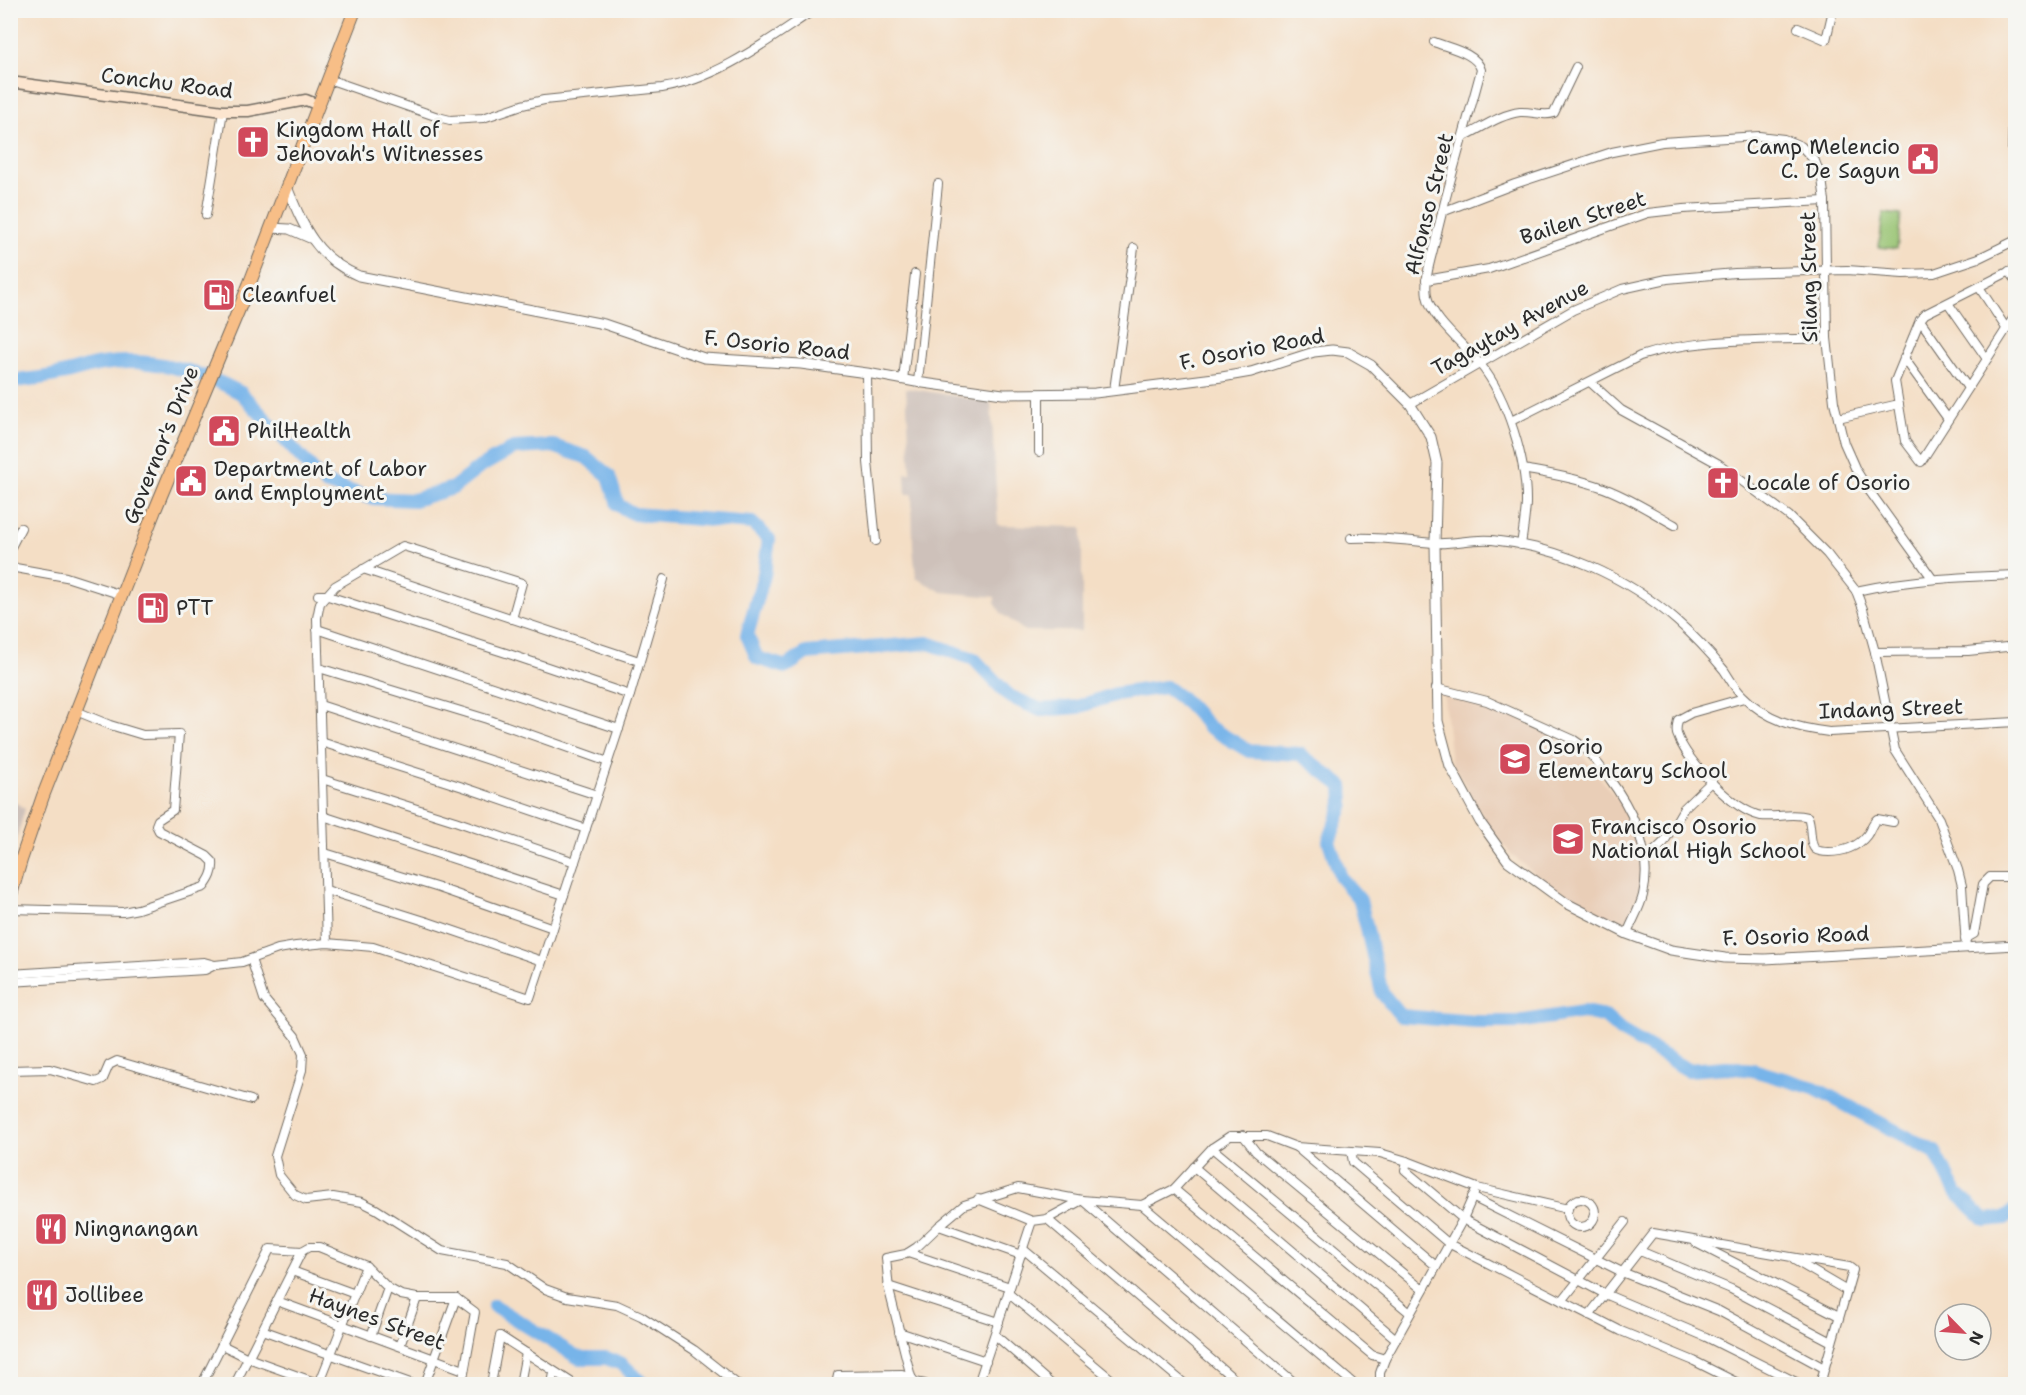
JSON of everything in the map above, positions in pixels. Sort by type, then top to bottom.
[{"type":"main road","name":"Governor's Drive","points":[[10,898],[31,827],[76,711],[271,228],[355,10]]},
{"type":"main road","name":"Conchu Road","points":[[10,82],[223,111],[248,111],[306,100],[318,105]]},
{"type":"street","points":[[328,79],[438,117],[466,120],[483,118],[544,100],[662,88],[679,84],[727,65],[813,10]]},
{"type":"street","points":[[1798,28],[1826,40],[1833,10]]},
{"type":"street","name":"Alfonso Street","points":[[1434,42],[1472,57],[1480,63],[1481,70],[1426,280],[1430,304],[1436,314],[1481,364],[1496,386],[1511,422],[1524,469],[1526,503],[1521,545]]},
{"type":"street","points":[[1463,137],[1511,114],[1523,112],[1548,115],[1554,113],[1576,67]]},
{"type":"street","points":[[206,215],[223,111]]},
{"type":"street","points":[[2013,118],[2012,154],[2016,167]]},
{"type":"street","name":"Silang Street","points":[[1442,212],[1515,184],[1612,152],[1662,142],[1759,136],[1784,139],[1801,146],[1815,161],[1822,179],[1825,201],[1827,338],[1834,402],[1844,443],[1856,470],[1932,578]]},
{"type":"street","points":[[918,382],[938,184]]},
{"type":"street","name":"F. Osorio Road","points":[[287,187],[310,238],[334,264],[346,271],[368,278],[604,324],[704,358],[801,364],[1003,394],[1039,394],[1095,393],[1242,374],[1314,352],[1332,350],[1348,352],[1371,365],[1410,404],[1431,437],[1437,463],[1435,544],[1438,721],[1450,766],[1480,822],[1508,861],[1566,903],[1627,934],[1671,950],[1725,958],[1783,958],[1966,944],[2016,945]]},
{"type":"street","name":"Bailen Street","points":[[1426,280],[1489,269],[1648,213],[1825,201]]},
{"type":"street","name":"F. Osorio Road","points":[[271,228],[289,229],[310,238]]},
{"type":"street","name":"Tagaytay Avenue","points":[[1410,404],[1573,310],[1622,289],[1667,279],[1735,273],[1874,271],[1903,274],[1934,273],[1979,258],[2016,240]]},
{"type":"street","points":[[1114,390],[1134,248]]},
{"type":"street","points":[[2016,280],[2012,269],[1925,315],[1920,320],[1895,381],[1905,441],[1921,462],[2016,314]]},
{"type":"street","points":[[903,380],[915,274]]},
{"type":"street","points":[[1979,287],[2006,328]]},
{"type":"street","points":[[1948,303],[1987,359]]},
{"type":"street","points":[[1920,320],[1968,388]]},
{"type":"street","points":[[1511,422],[1640,356],[1685,345],[1827,338]]},
{"type":"street","points":[[1904,358],[1948,419]]},
{"type":"street","points":[[867,373],[868,462],[876,541]]},
{"type":"street","points":[[1590,382],[1621,410],[1719,464],[1789,516],[1827,554],[1856,591],[1875,652],[1896,752],[1939,819],[1958,870],[1962,886],[1966,944]]},
{"type":"street","points":[[1039,394],[1039,452]]},
{"type":"street","points":[[1838,418],[1899,404]]},
{"type":"street","points":[[1524,469],[1601,487],[1675,525]]},
{"type":"street","points":[[10,549],[21,528]]},
{"type":"street","name":"Indang Street","points":[[1351,538],[1374,536],[1435,544],[1490,539],[1538,548],[1604,572],[1628,585],[1677,621],[1722,668],[1744,698],[1765,713],[1785,723],[1806,729],[1829,732],[2016,722]]},
{"type":"street","points":[[327,943],[317,612],[321,595],[403,546],[522,583],[512,619]]},
{"type":"street","points":[[10,567],[66,577],[122,595]]},
{"type":"street","points":[[363,569],[639,661]]},
{"type":"street","points":[[1856,591],[1893,582],[1932,578],[2016,575]]},
{"type":"street","points":[[10,982],[205,970],[215,965],[250,959],[288,947],[327,943],[373,947],[530,998],[630,695],[663,579]]},
{"type":"street","points":[[321,595],[630,695]]},
{"type":"street","points":[[318,629],[619,729]]},
{"type":"street","points":[[1875,652],[1968,651],[2016,646]]},
{"type":"street","points":[[319,668],[487,719],[608,762]]},
{"type":"street","points":[[1436,688],[1486,700],[1583,745],[1626,802],[1642,840],[1646,871],[1642,896],[1627,934]]},
{"type":"street","points":[[1744,698],[1691,713],[1678,720],[1677,734],[1690,758],[1739,806],[1761,816],[1801,815],[1808,817],[1812,842],[1815,849],[1822,852],[1841,852],[1853,846],[1866,836],[1877,819],[1893,822]]},
{"type":"street","points":[[320,705],[597,795]]},
{"type":"street","points":[[10,909],[109,913],[138,909],[204,887],[214,869],[213,862],[207,856],[159,831],[156,825],[158,820],[173,810],[179,734],[143,735],[76,711]]},
{"type":"street","points":[[321,742],[586,829]]},
{"type":"street","points":[[322,779],[574,862]]},
{"type":"street","points":[[1645,860],[1664,842],[1684,808],[1712,781]]},
{"type":"street","points":[[323,816],[564,895]]},
{"type":"street","points":[[325,853],[439,888],[553,928]]},
{"type":"street","points":[[1966,944],[1974,934],[1976,927],[1983,884],[1990,877],[2016,877]]},
{"type":"street","points":[[326,890],[542,961]]},
{"type":"street","points":[[250,959],[264,999],[295,1036],[303,1054],[303,1070],[275,1156],[279,1175],[294,1195],[306,1200],[333,1197],[362,1202],[442,1251],[507,1263],[545,1289],[567,1298],[617,1305],[641,1316],[694,1350],[737,1384]]},
{"type":"street","points":[[10,974],[204,962],[215,965]]},
{"type":"street","points":[[10,1070],[50,1069],[96,1082],[103,1079],[109,1065],[117,1061],[251,1100]]},
{"type":"street","points":[[1243,1135],[1256,1152],[1423,1290]]},
{"type":"street","points":[[925,1384],[915,1382],[911,1377],[888,1286],[886,1258],[908,1253],[917,1247],[964,1205],[1018,1188],[1082,1200],[1142,1205],[1174,1189],[1212,1148],[1230,1136],[1243,1135],[1267,1136],[1296,1147],[1380,1153],[1477,1188],[1568,1209]]},
{"type":"street","points":[[1296,1147],[1436,1266]]},
{"type":"street","points":[[1212,1148],[1410,1313]]},
{"type":"street","points":[[1351,1151],[1353,1162],[1448,1243],[1621,1331],[1694,1361],[1740,1384]]},
{"type":"street","points":[[1407,1161],[1405,1170],[1463,1219],[1605,1294],[1706,1337],[1800,1384]]},
{"type":"street","points":[[1194,1167],[1396,1339]]},
{"type":"street","points":[[1380,1384],[1380,1373],[1385,1359],[1463,1219],[1477,1188]]},
{"type":"street","points":[[1174,1189],[1372,1355],[1385,1359]]},
{"type":"street","points":[[1473,1197],[1622,1272],[1719,1311],[1824,1368]]},
{"type":"street","points":[[978,1199],[1032,1221],[1047,1219],[1082,1200]]},
{"type":"street","points":[[1082,1200],[1296,1384]]},
{"type":"street","points":[[1142,1205],[1354,1384]]},
{"type":"street","points":[[1047,1219],[1240,1384]]},
{"type":"street","points":[[978,1384],[1032,1221]]},
{"type":"street","points":[[1562,1301],[1626,1222]]},
{"type":"street","points":[[939,1226],[1022,1252],[1185,1384]]},
{"type":"street","points":[[1589,1315],[1653,1233],[1849,1267],[1853,1270],[1820,1384]]},
{"type":"street","points":[[1688,1239],[1839,1316]]},
{"type":"street","points":[[202,1384],[270,1249],[302,1251],[309,1247],[319,1247],[366,1266],[388,1288],[401,1295],[417,1298],[456,1298],[475,1312],[462,1384]]},
{"type":"street","points":[[235,1384],[302,1251]]},
{"type":"street","points":[[1640,1251],[1731,1288],[1832,1342]]},
{"type":"street","points":[[908,1253],[1009,1290],[1117,1384]]},
{"type":"street","points":[[1788,1256],[1847,1291]]},
{"type":"street","points":[[222,1345],[248,1358],[320,1384],[366,1266]]},
{"type":"street","points":[[292,1271],[355,1294]]},
{"type":"street","points":[[888,1286],[999,1322]]},
{"type":"street","points":[[371,1336],[388,1288]]},
{"type":"street","points":[[400,1346],[417,1298]]},
{"type":"street","points":[[425,1384],[456,1298]]},
{"type":"street","name":"Haynes Street","points":[[277,1301],[465,1370]]},
{"type":"street","points":[[262,1330],[413,1384]]},
{"type":"street","points":[[899,1332],[986,1361]]},
{"type":"street","points":[[994,1335],[1051,1384]]},
{"type":"street","points":[[491,1384],[500,1336],[574,1384]]},
{"type":"street","points":[[520,1384],[526,1353]]},
{"type":"street","points":[[552,1384],[554,1373]]},
{"type":"street","points":[[836,1384],[838,1375],[902,1374],[911,1377]]},
{"type":"shaded area","points":[[873,11],[922,11],[923,18],[882,14]]},
{"type":"shaded area","points":[[906,388],[991,402],[998,525],[1082,527],[1082,631],[1025,631],[1002,614],[995,603],[995,597],[942,592],[916,578],[912,494],[906,494],[905,473],[911,473]]},
{"type":"shaded area","points":[[1443,690],[1519,715],[1583,756],[1627,812],[1639,849],[1643,875],[1637,902],[1622,928],[1578,906],[1512,855],[1491,830],[1451,761]]},
{"type":"shaded area","points":[[11,799],[25,809],[11,858]]},
{"type":"green space","points":[[1883,213],[1901,215],[1897,249],[1879,247]]},
{"type":"waterway","points":[[10,382],[120,362],[156,364],[191,372],[241,393],[325,483],[371,498],[414,500],[453,488],[480,467],[514,448],[553,446],[586,457],[609,476],[618,505],[634,514],[752,523],[769,539],[764,575],[747,635],[757,658],[786,667],[806,653],[928,643],[974,659],[1009,696],[1041,710],[1077,707],[1116,694],[1166,687],[1186,702],[1209,727],[1249,751],[1300,754],[1342,786],[1343,804],[1329,841],[1341,878],[1360,900],[1382,993],[1401,1016],[1476,1022],[1518,1022],[1583,1012],[1604,1016],[1621,1031],[1688,1070],[1726,1067],[1753,1070],[1814,1088],[1935,1152],[1956,1192],[1985,1220],[2005,1218],[2016,1209]]},
{"type":"waterway","points":[[494,1306],[579,1358],[606,1358],[622,1364],[643,1384]]},
{"type":"place","name":"Kingdom Hall of Jehovah's Witnesses","points":[[253,142]]},
{"type":"place","name":"Camp Melencio C. De Sagun","points":[[1923,159]]},
{"type":"place","name":"Cleanfuel","points":[[219,295]]},
{"type":"place","name":"PhilHealth","points":[[224,431]]},
{"type":"place","name":"Department of Labor and Employment","points":[[191,481]]},
{"type":"place","name":"Locale of Osorio","points":[[1723,483]]},
{"type":"place","name":"PTT","points":[[153,608]]},
{"type":"place","name":"Osorio Elementary School","points":[[1515,759]]},
{"type":"place","name":"Francisco Osorio National High School","points":[[1568,839]]},
{"type":"place","name":"Ningnangan","points":[[51,1229]]},
{"type":"place","name":"Jollibee","points":[[42,1295]]}]
